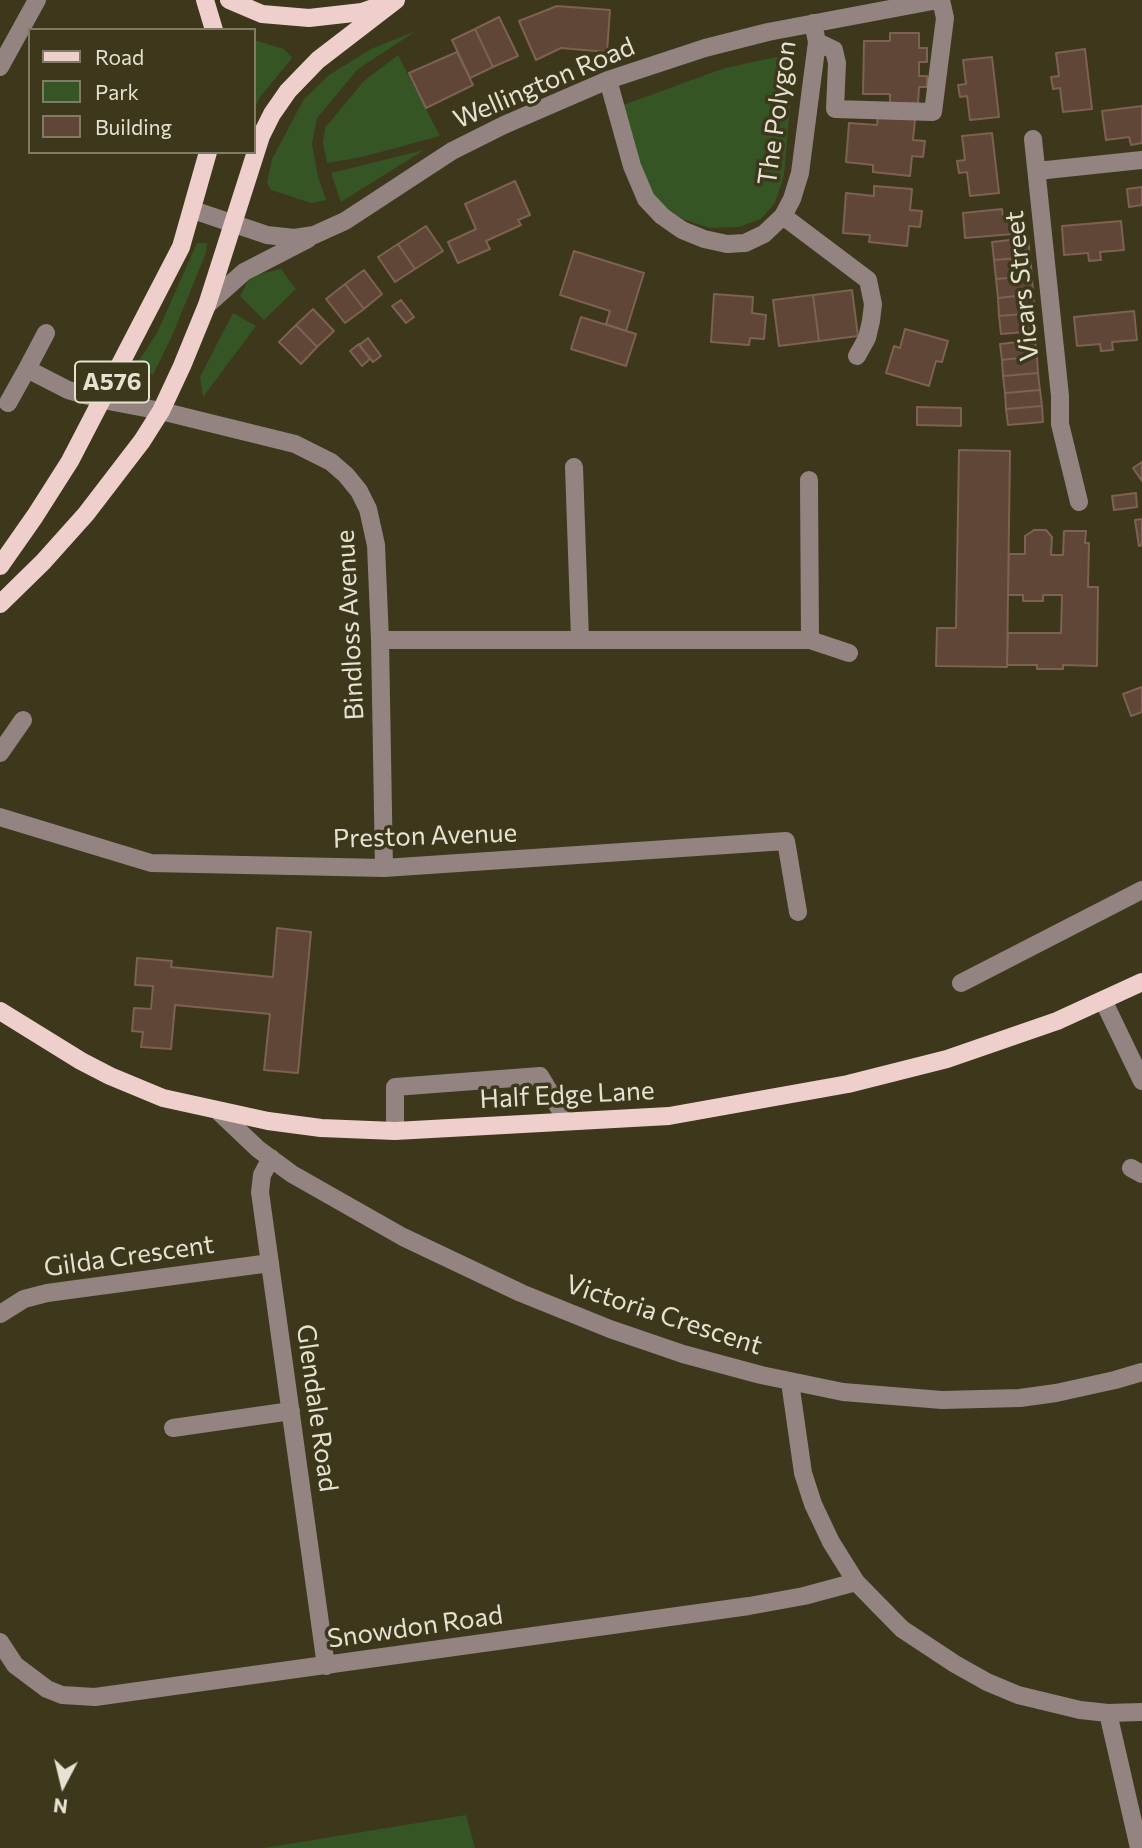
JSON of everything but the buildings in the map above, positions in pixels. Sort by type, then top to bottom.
[{"type":"main road","points":[[205,0],[213,28]]},
{"type":"main road","name":"A576","points":[[229,0],[262,14],[309,18],[362,12],[396,0]]},
{"type":"main road","name":"A576","points":[[256,152],[261,136],[280,103],[318,60],[396,0]]},
{"type":"main road","name":"A576","points":[[0,566],[70,461],[181,247],[207,154]]},
{"type":"main road","name":"A576","points":[[0,604],[86,514],[142,441],[161,411],[207,305],[256,154]]},
{"type":"main road","name":"Half Edge Lane","points":[[0,1011],[50,1043],[110,1076],[163,1098],[219,1112],[321,1128],[395,1131],[669,1116],[848,1084],[947,1059],[1057,1021],[1142,982]]},
{"type":"street","points":[[0,67],[37,0]]},
{"type":"street","points":[[817,42],[834,50],[837,63],[835,109],[933,112],[944,18],[939,0]]},
{"type":"street","name":"Wellington Road","points":[[193,210],[234,225],[280,237],[314,236],[345,221],[452,152],[504,125],[608,80],[705,48],[813,23],[939,0]]},
{"type":"street","name":"The Polygon","points":[[608,80],[632,166],[646,199],[662,216],[682,230],[727,244],[746,243],[764,234],[783,216],[792,199],[800,173],[817,42],[813,23]]},
{"type":"street","name":"Vicars Street","points":[[1033,138],[1060,396],[1060,424],[1079,502]]},
{"type":"street","name":"Vicars Street","points":[[1037,171],[1142,160]]},
{"type":"street","points":[[783,216],[868,279],[873,304],[871,321],[857,356]]},
{"type":"street","points":[[207,305],[244,272],[314,236]]},
{"type":"street","points":[[8,403],[46,333]]},
{"type":"street","name":"Bindloss Avenue","points":[[27,369],[68,390],[103,400],[161,411],[295,444],[314,452],[346,475],[359,491],[374,527],[380,640],[384,868]]},
{"type":"street","points":[[574,467],[580,639]]},
{"type":"street","points":[[808,480],[810,640]]},
{"type":"street","points":[[380,640],[810,640],[849,653]]},
{"type":"street","points":[[0,754],[23,720]]},
{"type":"street","name":"Preston Avenue","points":[[0,817],[151,863],[384,868],[786,841],[799,912]]},
{"type":"street","points":[[961,984],[1142,890]]},
{"type":"street","points":[[1103,1000],[1142,1081]]},
{"type":"street","points":[[395,1131],[395,1087],[540,1076],[567,1121]]},
{"type":"street","name":"Victoria Crescent","points":[[219,1112],[271,1158],[321,1192],[403,1237],[521,1293],[610,1329],[683,1354],[790,1382],[868,1395],[905,1398],[1020,1398],[1056,1393],[1142,1372]]},
{"type":"street","name":"Glendale Road","points":[[271,1158],[262,1175],[260,1192],[326,1666]]},
{"type":"street","name":"Gilda Crescent","points":[[0,1314],[24,1299],[47,1293],[270,1263]]},
{"type":"street","points":[[790,1382],[803,1473],[813,1504],[831,1542],[856,1582],[902,1629],[987,1682],[1018,1695],[1108,1713],[1142,1712]]},
{"type":"street","points":[[173,1428],[291,1411]]},
{"type":"street","name":"Snowdon Road","points":[[0,1642],[15,1665],[29,1678],[47,1689],[81,1697],[136,1693],[778,1602],[856,1582]]},
{"type":"street","points":[[1108,1713],[1139,1848]]},
{"type":"green space","points":[[416,31],[358,69],[317,118],[312,144],[318,177],[326,200],[311,203],[271,190],[267,183],[272,159],[304,99],[329,75],[371,49]]},
{"type":"green space","points":[[256,41],[284,49],[292,58],[256,106]]},
{"type":"green space","points":[[795,53],[784,175],[775,203],[761,219],[739,227],[709,228],[683,219],[655,201],[645,183],[623,105],[725,68]]},
{"type":"green space","points":[[398,55],[440,136],[362,157],[327,163],[323,143],[325,128],[364,81]]},
{"type":"green space","points":[[424,150],[341,202],[331,173]]},
{"type":"green space","points":[[197,243],[207,243],[206,253],[153,375],[136,365],[157,333]]},
{"type":"green space","points":[[281,269],[296,289],[264,320],[240,296],[248,281],[259,274]]},
{"type":"green space","points":[[233,313],[256,326],[203,397],[200,377]]},
{"type":"green space","points":[[466,1815],[475,1848],[264,1848]]}]
